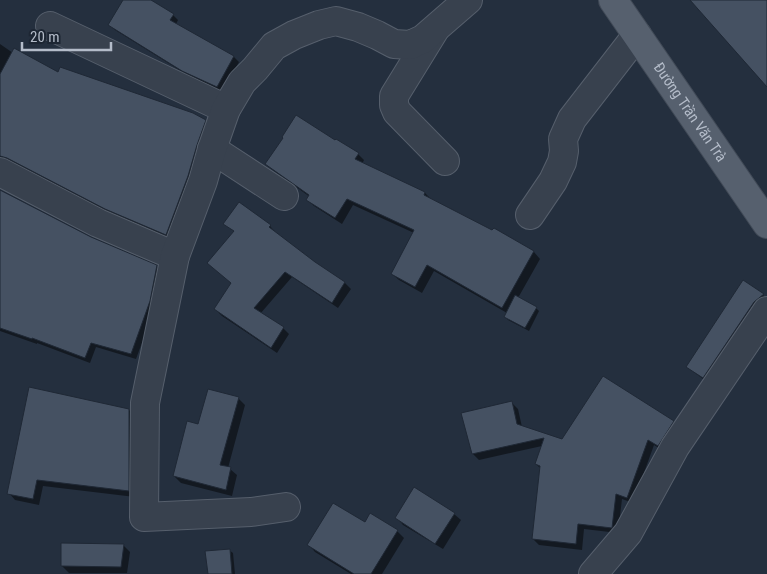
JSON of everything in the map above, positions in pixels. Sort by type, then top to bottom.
[{"type":"main road","name":"Đường Trần Văn Trà","points":[[613,0],[767,224]]},
{"type":"street","points":[[286,506],[251,512],[144,517],[145,403],[175,256],[203,181],[226,109],[242,82],[274,46],[294,35],[319,25],[336,21],[377,35],[394,44],[410,45],[423,39],[436,29],[468,0]]},
{"type":"street","points":[[50,26],[226,109]]},
{"type":"street","points":[[436,29],[394,96],[394,105],[398,112],[445,161]]},
{"type":"street","points":[[530,215],[553,180],[562,162],[564,151],[563,139],[572,120],[637,35]]},
{"type":"street","points":[[212,149],[284,196]]},
{"type":"street","points":[[0,172],[98,223],[175,256]]},
{"type":"street","points":[[593,574],[628,533],[675,447],[767,310]]},
{"type":"building","points":[[123,0],[151,0],[174,14],[170,20],[234,56],[217,87],[182,71],[108,25]]},
{"type":"building","points":[[690,0],[767,0],[767,87]]},
{"type":"building","points":[[14,48],[58,72],[60,67],[193,113],[206,120],[166,235],[105,209],[0,156],[0,74]]},
{"type":"building","points":[[296,115],[359,153],[355,159],[425,192],[424,195],[492,230],[494,228],[534,251],[502,308],[427,265],[415,287],[391,274],[414,230],[347,199],[335,218],[306,200],[309,195],[265,164]]},
{"type":"building","points":[[0,190],[91,237],[157,265],[150,301],[131,354],[91,343],[85,358],[0,328]]},
{"type":"building","points":[[239,202],[271,225],[269,227],[315,262],[345,282],[332,303],[285,272],[254,308],[284,327],[271,348],[214,309],[231,283],[207,263],[234,231],[223,224]]},
{"type":"building","points":[[743,280],[764,294],[754,302],[703,378],[686,367]]},
{"type":"building","points":[[515,295],[537,307],[525,328],[504,317]]},
{"type":"building","points":[[603,376],[674,421],[658,446],[648,440],[627,498],[616,494],[612,528],[578,524],[576,544],[532,539],[540,466],[535,464],[544,438],[472,454],[461,413],[512,401],[517,424],[562,439]]},
{"type":"building","points":[[29,387],[129,409],[129,491],[37,480],[33,499],[7,494]]},
{"type":"building","points":[[208,389],[239,397],[220,465],[231,467],[226,490],[173,476],[187,421],[198,424]]},
{"type":"building","points":[[414,487],[455,513],[435,544],[395,518]]},
{"type":"building","points":[[333,503],[365,522],[370,513],[398,530],[371,574],[354,574],[307,545]]},
{"type":"building","points":[[61,543],[124,544],[121,567],[61,566]]},
{"type":"building","points":[[230,549],[232,574],[208,574],[205,551]]}]
